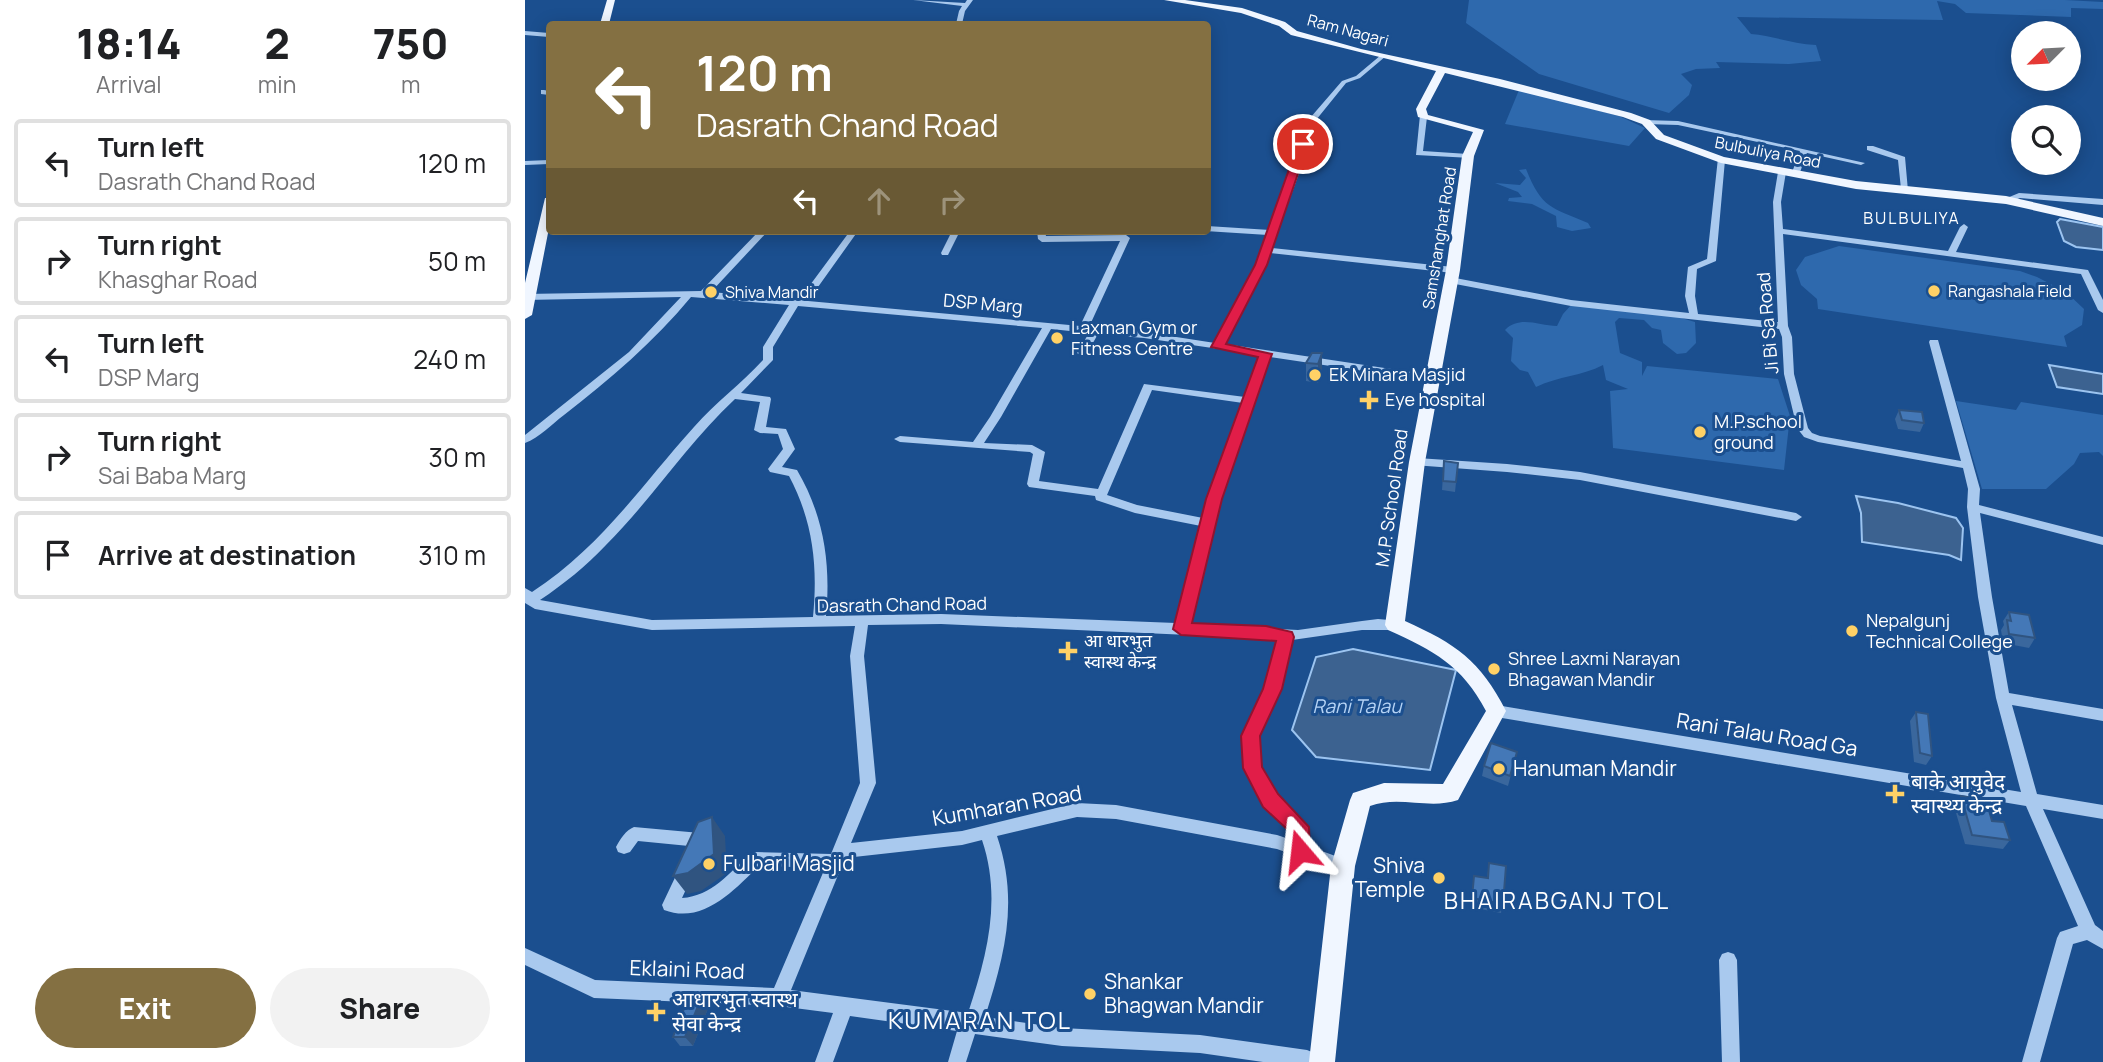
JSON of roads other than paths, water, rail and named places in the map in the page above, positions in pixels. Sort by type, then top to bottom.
[{"type":"main road","points":[[605,21],[611,0]]},
{"type":"main road","name":"Ram Nagari","points":[[1168,0],[1242,11],[1282,24],[1294,33],[1441,70]]},
{"type":"main road","points":[[1423,117],[1421,109],[1441,70]]},
{"type":"main road","name":"Bulbuliya Road","points":[[1441,70],[1500,82],[1646,122],[1660,138],[1721,160],[1795,175],[2006,200],[2103,222]]},
{"type":"main road","name":"Samshanghat Road","points":[[1423,117],[1479,130],[1468,156],[1452,275],[1431,378]]},
{"type":"main road","points":[[525,315],[527,297],[546,229]]},
{"type":"main road","name":"M.P. School Road","points":[[1395,625],[1431,378]]},
{"type":"main road","points":[[1322,1062],[1343,866],[1361,800],[1384,789],[1430,797],[1450,793],[1496,711],[1481,680],[1447,649],[1395,625]]},
{"type":"street","points":[[916,0],[968,2],[960,21]]},
{"type":"street","points":[[525,33],[546,35]]},
{"type":"street","points":[[1218,347],[1272,233],[1297,168],[1308,125],[1343,82],[1358,77],[1383,56]]},
{"type":"street","points":[[1423,117],[1419,153],[1468,156]]},
{"type":"street","points":[[1646,122],[1678,123],[1861,163]]},
{"type":"street","points":[[1870,148],[1902,159],[1905,190]]},
{"type":"street","points":[[1795,175],[1804,150]]},
{"type":"street","points":[[1694,316],[1690,296],[1693,267],[1711,261],[1721,160]]},
{"type":"street","points":[[525,163],[546,162]]},
{"type":"street","name":"Ji Bi Sa Road","points":[[1782,172],[1777,202],[1783,326],[1787,337],[1789,374],[1803,428],[1808,435],[1965,465]]},
{"type":"street","points":[[2006,200],[2019,195],[2103,202]]},
{"type":"street","points":[[1951,253],[1963,227]]},
{"type":"street","points":[[1211,229],[1272,233]]},
{"type":"street","points":[[1780,232],[2085,272],[2103,310]]},
{"type":"street","points":[[704,294],[760,235]]},
{"type":"street","points":[[528,597],[583,563],[629,515],[701,426],[736,396],[768,360],[768,347],[797,304],[851,235]]},
{"type":"street","points":[[945,253],[954,235]]},
{"type":"street","points":[[1042,235],[1042,239],[1100,235]]},
{"type":"street","points":[[1083,330],[1128,235]]},
{"type":"street","points":[[1265,250],[1452,275],[1571,303],[1783,326]]},
{"type":"street","name":"DSP Marg","points":[[527,297],[704,294],[1095,331],[1431,378]]},
{"type":"street","points":[[525,440],[671,317],[688,295]]},
{"type":"street","points":[[976,446],[994,421],[1028,354],[1048,326]]},
{"type":"street","points":[[1082,354],[1095,331]]},
{"type":"street","points":[[1934,342],[1965,465],[1974,489],[1973,507],[2003,698],[2031,799],[2096,936],[2066,938],[2031,1062]]},
{"type":"street","points":[[1181,629],[1207,523],[1266,354]]},
{"type":"street","points":[[1207,523],[1135,509],[1100,497],[1148,386],[1248,401]]},
{"type":"street","points":[[736,396],[766,399],[760,430],[782,431],[789,449],[774,469],[793,473],[813,512],[824,578],[819,623]]},
{"type":"street","points":[[900,439],[1032,449],[1039,452],[1033,484],[1102,493]]},
{"type":"street","points":[[1417,462],[1507,468],[1592,480],[1796,517]]},
{"type":"street","points":[[1973,507],[2103,541]]},
{"type":"street","name":"Dasrath Chand Road","points":[[528,597],[535,604],[652,625],[941,619],[1266,632],[1286,637],[1307,636],[1353,625],[1395,625]]},
{"type":"street","points":[[779,997],[868,783],[857,656],[862,620]]},
{"type":"street","points":[[1286,637],[1272,689],[1251,736],[1252,768],[1271,800],[1299,827],[1300,851]]},
{"type":"street","points":[[2003,698],[2103,715]]},
{"type":"street","name":"Rani Talau Road Ga","points":[[1496,711],[1629,736],[2031,799]]},
{"type":"street","points":[[2031,799],[2103,812]]},
{"type":"street","name":"Kumharan Road","points":[[624,847],[634,834],[700,840],[670,905],[692,907],[726,892],[756,859],[838,856],[962,838],[1077,810],[1116,812],[1277,842],[1343,866]]},
{"type":"street","points":[[957,1062],[998,951],[1002,898],[998,859],[986,831]]},
{"type":"street","name":"Eklaini Road","points":[[525,956],[594,989],[779,997],[972,1022],[1062,1037],[1201,1044],[1307,1059],[1312,1062]]},
{"type":"street","points":[[1728,960],[1731,1062]]},
{"type":"street","points":[[824,1062],[843,1007]]},
{"type":"water","points":[[2060,219],[2103,227],[2103,250],[2076,247],[2064,241],[2057,222]]},
{"type":"water","points":[[2049,365],[2103,374],[2103,394],[2057,387]]},
{"type":"water","points":[[1856,496],[1898,503],[1956,518],[1963,528],[1961,560],[1949,555],[1862,542],[1861,513]]},
{"type":"water","name":"Rani Talau","points":[[1353,649],[1456,670],[1430,770],[1316,757],[1292,730],[1316,657]]},
{"type":"place","name":"Rangashala Field","points":[[1934,291]]},
{"type":"place","name":"Shiva Mandir","points":[[711,292]]},
{"type":"place","name":"Laxman Gym or Fitness Centre","points":[[1057,338]]},
{"type":"place","name":"Ek Minara Masjid","points":[[1315,375]]},
{"type":"place","name":"Eye hospital","points":[[1369,400]]},
{"type":"place","name":"M.P.school ground","points":[[1700,432]]},
{"type":"place","name":"Nepalgunj Technical College","points":[[1852,631]]},
{"type":"place","name":"आ धारभुत स्वास्थ केन्द्र","points":[[1068,651]]},
{"type":"place","name":"Shree Laxmi Narayan Bhagawan Mandir","points":[[1494,669]]},
{"type":"place","name":"Hanuman Mandir","points":[[1499,769]]},
{"type":"place","name":"बाके आयुवेद स्वास्थ्य केन्द्र","points":[[1895,794]]},
{"type":"place","name":"Fulbari Masjid","points":[[709,864]]},
{"type":"place","name":"Shiva Temple","points":[[1439,878]]},
{"type":"place","name":"Shankar Bhagwan Mandir","points":[[1090,994]]},
{"type":"place","name":"आधारभुत स्वास्थ सेवा केन्द्र","points":[[656,1012]]},
{"type":"district","name":"BULBULIYA","points":[[1912,218]]},
{"type":"district","name":"BHAIRABGANJ TOL","points":[[1557,901]]},
{"type":"district","name":"KUMARAN TOL","points":[[980,1021]]}]
